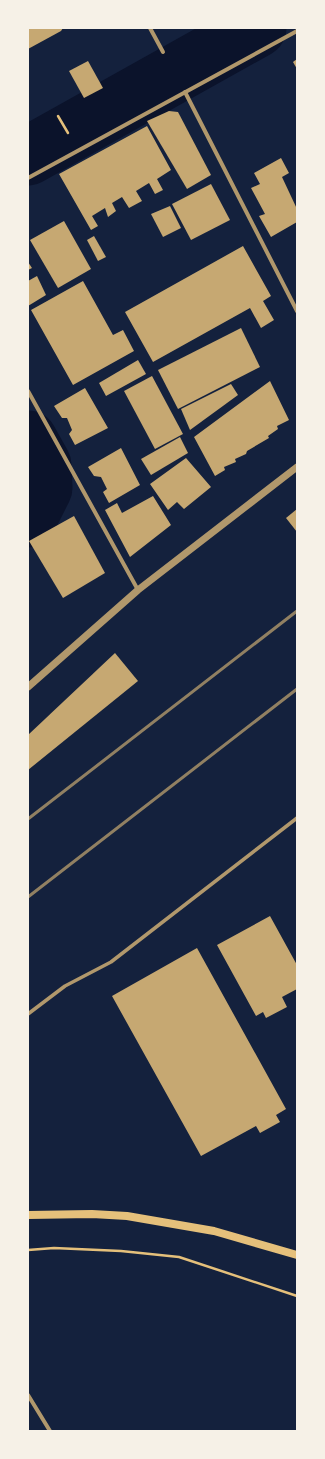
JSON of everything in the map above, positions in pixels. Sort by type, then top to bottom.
[{"type":"main road","points":[[28,1215],[92,1214],[127,1216],[214,1231],[297,1255]]},
{"type":"street","points":[[150,28],[164,52]]},
{"type":"street","points":[[28,178],[297,31]]},
{"type":"street","points":[[185,92],[297,311]]},
{"type":"street","points":[[28,391],[138,590]]},
{"type":"street","points":[[28,688],[138,590],[297,467]]},
{"type":"street","points":[[28,1014],[65,986],[111,962],[297,818]]},
{"type":"street","points":[[28,1395],[50,1431]]},
{"type":"path","points":[[58,116],[62,122]]},
{"type":"path","points":[[28,1250],[54,1248],[122,1250],[179,1257],[297,1296]]},
{"type":"building","points":[[28,28],[63,28],[61,31],[28,49]]},
{"type":"building","points":[[297,59],[297,69],[293,62]]},
{"type":"building","points":[[88,61],[103,88],[84,98],[69,71]]},
{"type":"building","points":[[169,111],[178,112],[211,175],[187,189],[147,121]]},
{"type":"building","points":[[147,126],[171,170],[157,179],[163,190],[155,194],[149,183],[136,191],[142,201],[129,208],[122,197],[112,203],[116,211],[108,217],[105,208],[92,216],[98,226],[91,230],[59,174]]},
{"type":"building","points":[[281,158],[289,173],[282,177],[297,209],[297,222],[271,237],[259,216],[265,214],[251,188],[260,184],[254,173]]},
{"type":"building","points":[[211,184],[230,220],[191,240],[172,204]]},
{"type":"building","points":[[170,206],[181,228],[163,237],[151,214]]},
{"type":"building","points":[[64,221],[91,269],[58,288],[30,240]]},
{"type":"building","points":[[94,236],[106,257],[98,261],[87,240]]},
{"type":"building","points":[[243,246],[271,296],[263,301],[274,320],[261,328],[250,308],[153,362],[125,312]]},
{"type":"building","points":[[28,262],[32,268],[28,270]]},
{"type":"building","points":[[37,276],[46,295],[28,306],[28,281]]},
{"type":"building","points":[[83,281],[113,335],[123,330],[134,351],[73,385],[31,310]]},
{"type":"building","points":[[241,328],[260,367],[178,409],[158,370]]},
{"type":"building","points":[[138,360],[146,374],[106,396],[99,383]]},
{"type":"building","points":[[152,376],[183,434],[155,449],[124,391]]},
{"type":"building","points":[[270,381],[289,420],[277,426],[278,429],[268,436],[269,438],[247,451],[246,454],[235,459],[236,462],[224,467],[225,470],[215,476],[194,437]]},
{"type":"building","points":[[231,384],[238,395],[190,430],[181,409]]},
{"type":"building","points":[[85,388],[108,428],[75,445],[69,434],[72,430],[67,418],[62,418],[54,406]]},
{"type":"building","points":[[180,437],[188,453],[151,475],[141,459]]},
{"type":"building","points":[[121,448],[140,485],[109,503],[103,492],[107,489],[101,477],[94,476],[88,467]]},
{"type":"building","points":[[186,458],[211,487],[184,509],[177,502],[168,510],[150,484]]},
{"type":"building","points":[[153,496],[171,525],[130,557],[105,510],[117,503],[122,513]]},
{"type":"building","points":[[297,509],[297,532],[286,518]]},
{"type":"building","points":[[74,516],[105,573],[63,598],[29,541]]},
{"type":"building","points":[[115,653],[138,681],[28,770],[28,735]]},
{"type":"building","points":[[270,916],[297,965],[297,989],[282,997],[287,1007],[266,1018],[263,1012],[256,1016],[217,945]]},
{"type":"building","points":[[197,948],[286,1109],[276,1115],[280,1122],[260,1133],[256,1126],[201,1156],[112,996]]},
{"type":"waterway","points":[[28,156],[257,28]]},
{"type":"waterway","points":[[28,440],[42,465],[43,488],[28,518]]},
{"type":"railway","points":[[28,819],[297,611]]},
{"type":"railway","points":[[28,897],[297,689]]}]
